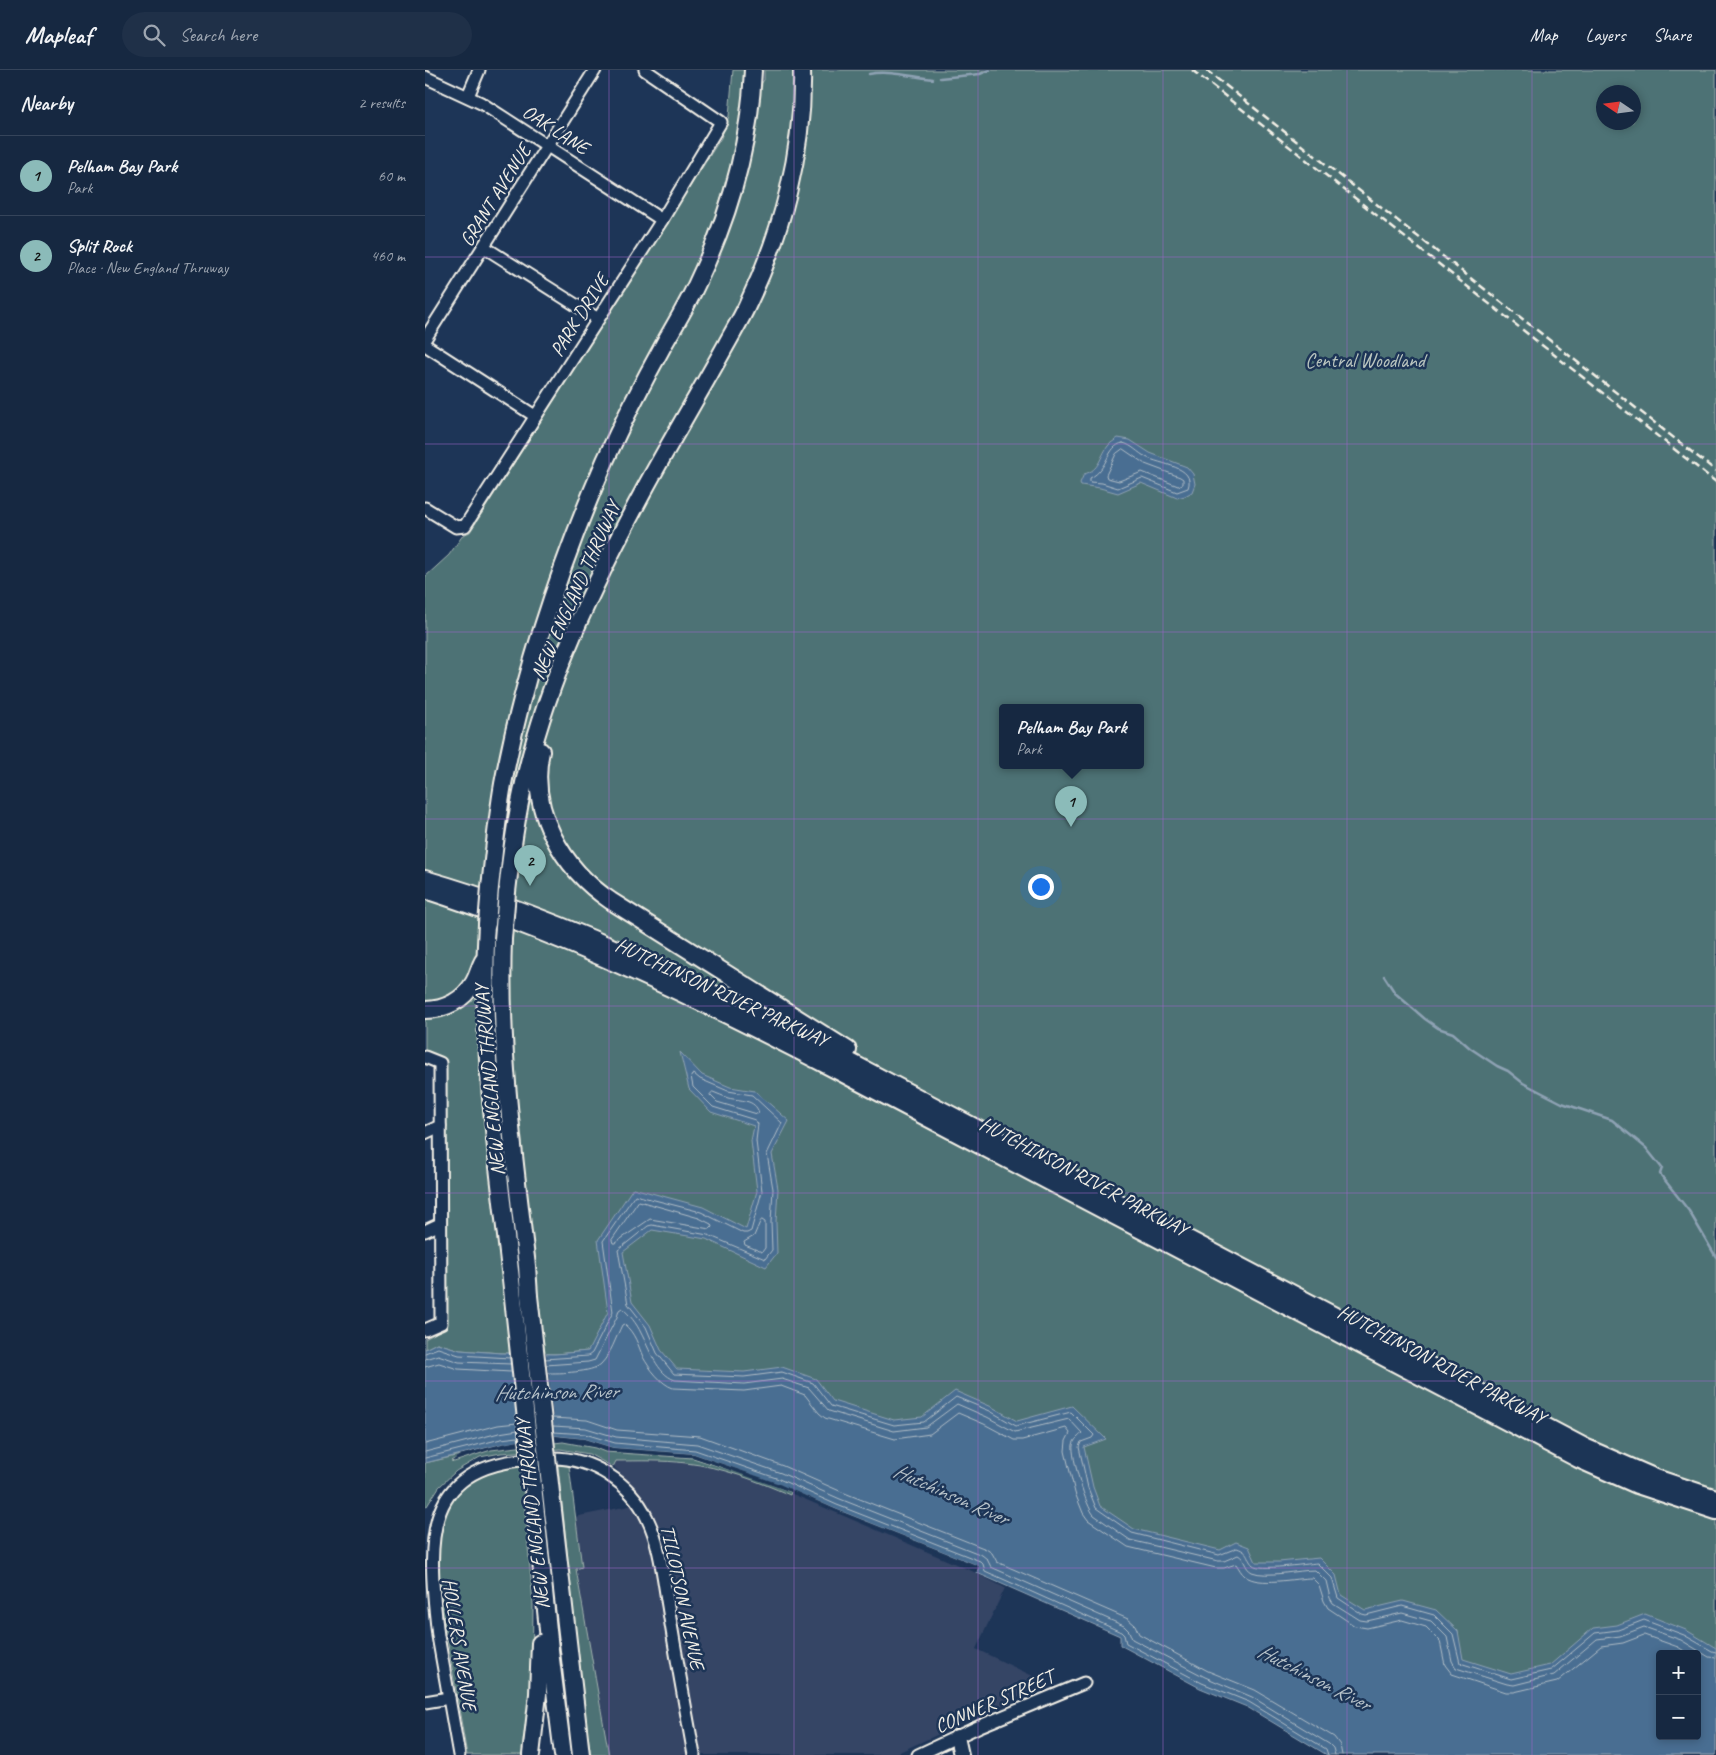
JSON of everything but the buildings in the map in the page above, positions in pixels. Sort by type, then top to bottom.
[{"type":"highway","name":"NEW ENGLAND THRUWAY","points":[[581,1755],[553,1511],[490,1084],[485,957],[495,921],[490,887],[497,825],[508,758],[523,692],[548,609],[574,536],[607,459],[642,386],[695,287],[715,241],[729,202],[745,142],[751,109],[753,70]]},
{"type":"highway","name":"NEW ENGLAND THRUWAY","points":[[563,1755],[546,1617],[536,1513],[521,1297],[527,1266],[504,1043],[503,939],[515,832],[525,781],[544,714],[577,626],[644,491],[746,308],[763,269],[782,216],[794,163],[801,108],[802,70]]},
{"type":"highway","points":[[544,714],[539,771],[541,802],[556,843],[580,876],[607,898],[855,1055],[880,1078]]},
{"type":"highway","name":"HUTCHINSON RIVER PARKWAY","points":[[425,879],[511,907],[633,957],[758,1016],[1587,1448],[1664,1481],[1716,1498]]},
{"type":"highway","name":"HUTCHINSON RIVER PARKWAY","points":[[425,890],[495,921],[651,980],[785,1044],[1589,1464],[1653,1492],[1716,1511]]},
{"type":"highway","points":[[425,902],[495,921]]},
{"type":"highway","points":[[425,1010],[447,1006],[464,995],[473,984],[485,957]]},
{"type":"highway","points":[[531,1755],[538,1694],[540,1640],[546,1617]]},
{"type":"main road","points":[[957,1737],[961,1755]]},
{"type":"street","points":[[467,96],[479,70]]},
{"type":"street","name":"GRANT AVENUE","points":[[425,339],[595,70]]},
{"type":"street","name":"PARK DRIVE","points":[[425,508],[456,527],[465,526],[662,220],[721,122],[645,70]]},
{"type":"street","name":"OAK LANE","points":[[425,77],[467,96],[662,220]]},
{"type":"street","points":[[484,247],[598,319]]},
{"type":"street","points":[[425,345],[535,416]]},
{"type":"street","points":[[425,1057],[440,1063],[441,1323],[425,1330]]},
{"type":"street","points":[[425,1133],[440,1126]]},
{"type":"street","points":[[425,1231],[440,1224]]},
{"type":"street","name":"TILLOTSON AVENUE","points":[[537,1458],[565,1458],[589,1464],[605,1472],[624,1486],[638,1502],[647,1517],[653,1532],[662,1574],[694,1755]]},
{"type":"street","name":"HOLLERS AVENUE","points":[[459,1755],[449,1698],[429,1608],[428,1545],[431,1524],[440,1502],[454,1484],[471,1472],[507,1461],[537,1458]]},
{"type":"street","name":"CONNER STREET","points":[[923,1754],[957,1737],[1084,1683]]},
{"type":"street","points":[[425,1702],[449,1698]]},
{"type":"shaded area","points":[[612,1457],[688,1460],[725,1469],[795,1495],[972,1571],[1005,1588],[976,1649],[1035,1677],[1039,1688],[893,1755],[605,1755],[569,1518],[644,1503],[645,1498],[615,1468]]},
{"type":"green space","name":"Central Woodland","points":[[733,70],[747,70],[745,105],[764,80],[764,70],[1716,70],[1716,1755],[1590,1755],[588,1351],[555,1354],[501,1353],[460,1350],[437,1343],[425,1349],[425,1339],[436,1333],[445,1321],[444,1064],[425,1054],[425,577],[449,555],[463,535],[470,532],[721,138],[729,116]]},
{"type":"green space","points":[[563,1442],[595,1448],[605,1452],[693,1458],[791,1492],[790,1495],[739,1475],[699,1465],[669,1461],[616,1461],[613,1467],[589,1454],[560,1449],[501,1453],[480,1457],[456,1471],[439,1487],[427,1506],[425,1505],[425,1463],[460,1455],[451,1461],[454,1462],[491,1450]]},
{"type":"green space","points":[[558,1465],[569,1466],[582,1567],[576,1569],[609,1755],[591,1755],[585,1720]]},
{"type":"green space","points":[[521,1466],[533,1604],[532,1689],[525,1755],[467,1755],[444,1621],[437,1559],[437,1529],[457,1488],[482,1473]]},
{"type":"water","points":[[1118,438],[1130,440],[1150,453],[1187,467],[1193,474],[1195,484],[1192,492],[1177,498],[1141,483],[1118,493],[1081,485],[1084,474],[1096,467],[1108,446]]},
{"type":"water","name":"Hutchinson River","points":[[680,1052],[702,1075],[730,1087],[755,1091],[789,1121],[772,1154],[778,1189],[777,1253],[766,1267],[706,1239],[652,1230],[623,1252],[632,1302],[650,1325],[661,1350],[677,1369],[744,1372],[782,1367],[816,1379],[833,1401],[894,1420],[922,1417],[955,1391],[992,1407],[1017,1421],[1072,1406],[1106,1439],[1084,1447],[1093,1487],[1100,1506],[1134,1529],[1220,1550],[1236,1542],[1249,1547],[1256,1562],[1319,1558],[1336,1575],[1341,1595],[1365,1610],[1403,1601],[1436,1610],[1458,1631],[1463,1659],[1511,1674],[1550,1665],[1593,1628],[1617,1625],[1645,1614],[1686,1630],[1716,1648],[1716,1755],[1327,1755],[1247,1707],[1200,1688],[1120,1645],[1120,1636],[977,1573],[979,1566],[777,1484],[694,1454],[613,1448],[584,1439],[557,1436],[502,1444],[425,1463],[425,1349],[437,1343],[460,1350],[501,1353],[555,1354],[588,1351],[608,1312],[598,1240],[633,1188],[703,1207],[746,1229],[757,1191],[751,1141],[754,1126],[711,1112],[689,1089]]},
{"type":"pier","points":[[509,1351],[546,1352],[555,1436],[584,1439],[613,1448],[694,1454],[777,1483],[835,1509],[979,1566],[978,1569],[791,1492],[693,1457],[613,1451],[584,1441],[557,1439],[502,1446],[453,1459],[460,1455],[519,1441]]},
{"type":"waterway","points":[[940,78],[980,74],[990,70]]},
{"type":"waterway","points":[[869,74],[893,73],[933,79]]},
{"type":"waterway","points":[[1384,976],[1395,993],[1438,1028],[1453,1033],[1470,1048],[1508,1071],[1523,1083],[1562,1103],[1612,1120],[1646,1148],[1662,1168],[1660,1174],[1689,1211],[1716,1257]]},
{"type":"railway","points":[[1192,70],[1716,482]]},
{"type":"railway","points":[[1206,70],[1716,471]]},
{"type":"place","name":"Pelham Bay Park","points":[[1071,827]]},
{"type":"place","name":"Split Rock","points":[[530,886]]}]
